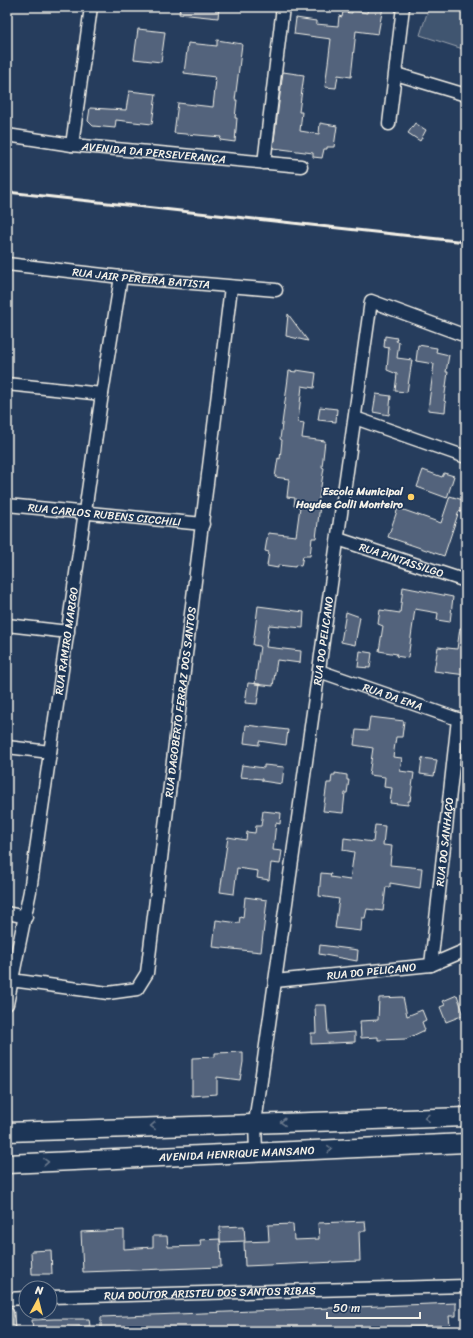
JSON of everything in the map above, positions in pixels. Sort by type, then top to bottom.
[{"type":"street","points":[[72,145],[91,7]]},
{"type":"street","points":[[264,163],[283,7]]},
{"type":"street","points":[[389,124],[403,7]]},
{"type":"street","points":[[396,74],[466,95]]},
{"type":"street","name":"AVENIDA DA PERSEVERANÇA","points":[[7,135],[72,145],[301,166]]},
{"type":"street","name":"RUA JAIR PEREIRA BATISTA","points":[[7,264],[121,278],[276,290]]},
{"type":"street","name":"RUA RAMIRO MARIGO","points":[[7,1004],[11,980],[26,917],[86,513],[102,394],[121,278]]},
{"type":"street","name":"RUA DAGOBERTO FERRAZ DOS SANTOS","points":[[11,980],[108,993],[137,989],[147,973],[232,287]]},
{"type":"street","name":"RUA DO PELICANO","points":[[256,1152],[255,1123],[371,301],[466,336]]},
{"type":"street","points":[[7,384],[102,394]]},
{"type":"street","points":[[355,418],[466,458]]},
{"type":"street","name":"RUA CARLOS RUBENS CICCHILI","points":[[7,505],[202,524]]},
{"type":"street","name":"RUA PINTASSILGO","points":[[338,539],[466,581]]},
{"type":"street","points":[[7,625],[68,632]]},
{"type":"street","name":"RUA DA EMA","points":[[319,671],[462,721]]},
{"type":"street","name":"RUA DO SANHAÇO","points":[[431,965],[462,721]]},
{"type":"street","points":[[7,747],[50,752]]},
{"type":"street","points":[[7,913],[26,917]]},
{"type":"street","name":"RUA DO PELICANO","points":[[275,981],[431,965],[466,950]]},
{"type":"street","points":[[7,1132],[466,1117]]},
{"type":"street","name":"AVENIDA HENRIQUE MANSANO","points":[[7,1164],[466,1143]]},
{"type":"street","name":"RUA DOUTOR ARISTEU DOS SANTOS RIBAS","points":[[58,1297],[466,1286]]},
{"type":"street","points":[[7,1298],[18,1298]]},
{"type":"street","points":[[7,1313],[8,1331]]},
{"type":"shaded area","points":[[429,7],[466,7],[466,50],[420,35]]},
{"type":"building","points":[[180,7],[219,7],[218,18],[179,14]]},
{"type":"building","points":[[368,7],[383,7],[378,34],[356,31],[351,77],[338,75],[336,88],[325,87],[331,39],[294,34],[296,18],[316,21],[316,24],[338,26],[339,16],[342,17],[343,12],[352,13],[352,10],[367,13]]},
{"type":"building","points":[[138,29],[165,32],[161,62],[134,59]]},
{"type":"building","points":[[217,40],[242,44],[235,100],[237,100],[235,118],[237,118],[235,142],[220,140],[221,137],[174,133],[178,103],[213,107],[215,77],[184,73],[188,43],[217,46]]},
{"type":"building","points":[[283,72],[304,75],[299,112],[302,112],[300,131],[319,134],[320,123],[337,126],[334,147],[327,147],[327,149],[324,149],[322,158],[313,157],[313,153],[273,148]]},
{"type":"building","points":[[129,91],[156,94],[152,124],[116,120],[115,128],[93,126],[88,121],[90,108],[126,110]]},
{"type":"building","points":[[415,123],[426,130],[420,141],[408,133]]},
{"type":"building","points":[[288,314],[308,341],[286,336]]},
{"type":"building","points":[[385,336],[397,338],[396,341],[399,342],[397,358],[412,360],[407,392],[395,391],[397,374],[387,370],[389,348],[384,347]]},
{"type":"building","points":[[418,345],[437,348],[436,352],[449,355],[446,372],[448,372],[444,401],[446,402],[445,412],[428,410],[434,364],[416,361]]},
{"type":"building","points":[[296,370],[316,373],[314,388],[302,386],[298,422],[304,423],[302,438],[325,441],[322,467],[324,468],[318,505],[320,505],[316,538],[312,538],[310,556],[303,556],[301,566],[295,565],[295,567],[278,565],[278,568],[267,566],[269,552],[265,551],[268,533],[296,536],[300,507],[294,506],[295,498],[287,497],[289,479],[275,477],[278,458],[280,459],[282,440],[280,439],[289,371],[296,372]]},
{"type":"building","points":[[376,394],[391,396],[389,415],[373,412]]},
{"type":"building","points":[[320,407],[337,409],[336,422],[318,420]]},
{"type":"building","points":[[423,470],[442,477],[444,473],[454,476],[447,498],[417,487]]},
{"type":"building","points":[[450,496],[466,501],[466,514],[459,511],[444,556],[388,537],[398,508],[441,523]]},
{"type":"building","points":[[403,587],[453,597],[450,622],[437,620],[438,613],[415,609],[408,658],[396,656],[397,654],[379,651],[383,626],[378,624],[380,610],[400,613]]},
{"type":"building","points":[[258,606],[304,612],[303,628],[269,625],[266,647],[301,651],[300,663],[277,660],[273,686],[255,684],[260,646],[253,645]]},
{"type":"building","points":[[346,612],[360,617],[355,645],[341,642]]},
{"type":"building","points":[[460,628],[466,628],[466,675],[434,671],[438,647],[457,649]]},
{"type":"building","points":[[360,651],[372,653],[370,668],[358,667]]},
{"type":"building","points":[[248,683],[260,684],[257,704],[245,703]]},
{"type":"building","points":[[370,717],[404,721],[402,737],[396,737],[393,757],[402,758],[400,771],[414,773],[410,801],[408,801],[408,805],[390,803],[392,788],[384,787],[385,777],[369,775],[373,748],[354,745],[356,730],[368,731]]},
{"type":"building","points":[[246,725],[288,730],[286,745],[259,741],[259,745],[244,743]]},
{"type":"building","points":[[422,758],[437,760],[434,776],[420,774]]},
{"type":"building","points":[[242,765],[264,768],[264,765],[284,767],[282,784],[262,781],[262,779],[240,777]]},
{"type":"building","points":[[335,773],[347,775],[347,780],[349,780],[347,793],[345,793],[343,813],[323,811],[327,783],[331,783],[332,775],[335,775]]},
{"type":"building","points":[[263,811],[281,813],[280,824],[276,823],[273,850],[282,851],[280,864],[271,863],[269,880],[257,878],[258,871],[237,868],[234,894],[220,892],[228,837],[246,840],[247,832],[255,833],[256,826],[261,826]]},
{"type":"building","points":[[375,825],[385,826],[383,845],[392,846],[390,865],[422,868],[420,888],[390,883],[390,887],[386,887],[383,911],[367,909],[365,918],[362,918],[361,931],[335,928],[339,899],[319,896],[321,873],[331,874],[330,877],[350,880],[354,852],[343,850],[344,838],[373,842]]},
{"type":"building","points":[[245,897],[267,900],[261,952],[213,947],[216,920],[239,923],[240,917],[243,918]]},
{"type":"building","points":[[320,945],[358,950],[357,961],[319,954]]},
{"type":"building","points":[[457,995],[464,1015],[446,1022],[440,1007],[445,1005],[443,1001]]},
{"type":"building","points":[[403,997],[407,1016],[422,1010],[426,1020],[422,1022],[425,1030],[406,1039],[378,1040],[378,1037],[361,1038],[360,1021],[378,1020],[379,998]]},
{"type":"building","points":[[315,1005],[326,1005],[328,1034],[355,1032],[355,1042],[311,1044],[311,1033],[316,1033]]},
{"type":"building","points":[[243,1052],[240,1080],[217,1077],[217,1094],[192,1096],[192,1058],[215,1057],[215,1053]]},
{"type":"building","points":[[365,1221],[366,1231],[359,1231],[360,1261],[245,1266],[244,1242],[269,1241],[268,1225],[293,1224],[294,1240],[319,1239],[318,1223]]},
{"type":"building","points":[[244,1226],[245,1241],[220,1242],[220,1227]]},
{"type":"building","points":[[124,1230],[124,1249],[153,1247],[153,1236],[167,1236],[168,1247],[201,1246],[200,1240],[220,1239],[221,1267],[83,1272],[81,1232]]},
{"type":"building","points":[[51,1250],[52,1274],[32,1274],[31,1251]]},
{"type":"building","points":[[456,1303],[456,1316],[449,1316],[450,1326],[405,1327],[405,1331],[392,1331],[392,1328],[337,1331],[101,1331],[101,1317]]},
{"type":"building","points":[[89,1319],[90,1326],[70,1328],[70,1331],[33,1331],[32,1320]]},
{"type":"railway","points":[[7,192],[466,242]]},
{"type":"place","name":"Escola Municipal Haydee Colli Monteiro","points":[[411,497]]}]
